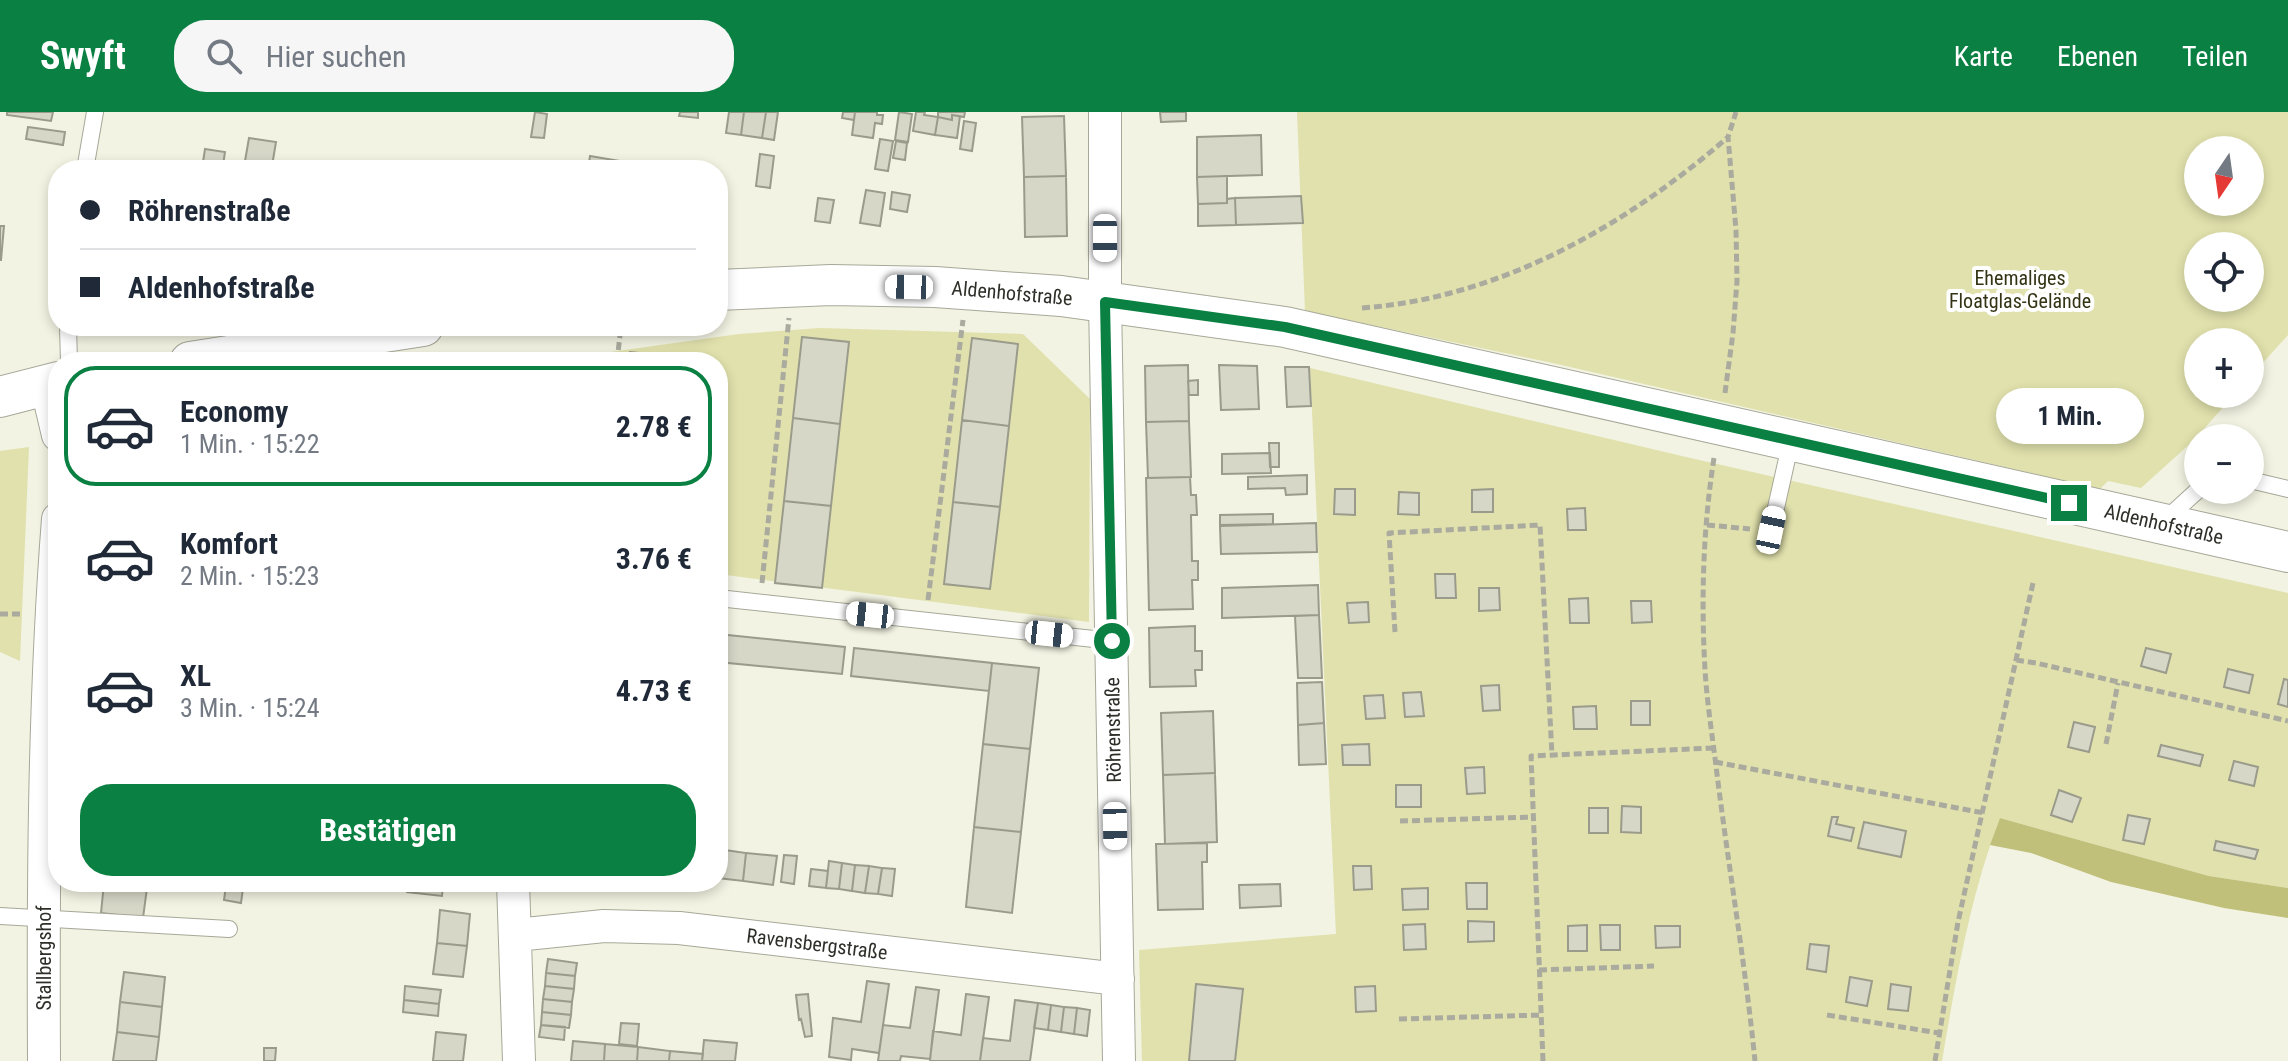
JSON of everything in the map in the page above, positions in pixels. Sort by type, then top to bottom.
[{"type":"street","name":"Röhrenstraße","points":[[1105,112],[1105,302],[1119,1061]]},
{"type":"street","name":"Aldenhofstraße","points":[[728,290],[831,285],[967,289],[1061,296],[1285,327],[2288,552]]},
{"type":"street","points":[[257,352],[359,336]]},
{"type":"street","points":[[0,379],[48,377]]},
{"type":"street","points":[[0,397],[48,380]]},
{"type":"street","name":"Stallbergshof","points":[[44,1061],[43,917],[48,802]]},
{"type":"street","points":[[514,892],[519,1061]]},
{"type":"street","name":"Ravensbergstraße","points":[[516,935],[604,926],[679,928],[1118,979]]},
{"type":"lane","points":[[87,160],[95,112]]},
{"type":"lane","points":[[1771,530],[1791,441]]},
{"type":"lane","points":[[2264,483],[2288,489]]},
{"type":"lane","points":[[2162,524],[2184,503]]},
{"type":"lane","points":[[728,599],[1112,641]]},
{"type":"lane","points":[[0,916],[229,929]]},
{"type":"path","points":[[1736,112],[1728,137],[1737,281],[1707,525],[1703,614],[1713,748],[1755,1061]]},
{"type":"path","points":[[1350,309],[1400,305],[1455,291],[1510,273],[1577,244],[1647,201],[1728,137]]},
{"type":"path","points":[[760,604],[792,287]]},
{"type":"path","points":[[925,621],[967,289]]},
{"type":"path","points":[[1395,632],[1389,533],[1540,525],[1552,755]]},
{"type":"path","points":[[1707,525],[1771,530]]},
{"type":"path","points":[[1935,1061],[1958,922],[2033,583]]},
{"type":"path","points":[[2016,660],[2288,721]]},
{"type":"path","points":[[2106,744],[2118,683]]},
{"type":"path","points":[[1543,1061],[1531,756],[1713,748]]},
{"type":"path","points":[[1715,762],[1984,813]]},
{"type":"path","points":[[1400,821],[1533,817]]},
{"type":"path","points":[[1539,970],[1654,966]]},
{"type":"path","points":[[1399,1019],[1541,1015]]},
{"type":"path","points":[[1827,1015],[1939,1033]]},
{"type":"green space","name":"Ehemaliges Floatglas-Gelände","points":[[1297,112],[2288,112],[2288,335],[2264,362],[2264,328],[2184,328],[2184,408],[2222,408],[2208,424],[2184,424],[2184,449],[2141,488],[2108,481],[2100,489],[1557,364],[1305,311]]},
{"type":"green space","points":[[820,328],[1023,334],[1090,399],[1089,622],[728,575],[728,352],[610,352],[739,334]]},
{"type":"green space","points":[[1310,368],[1686,457],[2288,593],[2288,888],[2209,876],[2000,818],[1972,908],[1942,1061],[1142,1061],[1139,950],[1336,934]]},
{"type":"green space","points":[[29,447],[20,661],[0,652],[0,451]]},
{"type":"shaded area","points":[[2000,818],[2209,876],[2288,888],[2288,918],[2224,908],[2111,882],[2031,853],[1990,845]]},
{"type":"building","points":[[7,112],[53,112],[51,121],[7,115]]},
{"type":"building","points":[[535,112],[547,114],[544,138],[531,137]]},
{"type":"building","points":[[680,112],[698,112],[698,118],[679,116]]},
{"type":"building","points":[[729,112],[744,112],[741,135],[726,133]]},
{"type":"building","points":[[744,112],[766,112],[762,138],[741,135]]},
{"type":"building","points":[[766,112],[778,112],[774,140],[762,138]]},
{"type":"building","points":[[843,112],[855,112],[854,120],[842,118]]},
{"type":"building","points":[[855,112],[883,115],[882,124],[875,123],[873,138],[852,135]]},
{"type":"building","points":[[899,112],[912,114],[908,142],[895,140]]},
{"type":"building","points":[[916,112],[938,117],[935,135],[913,131]]},
{"type":"building","points":[[938,112],[965,112],[964,117],[952,115],[952,120],[938,117]]},
{"type":"building","points":[[1160,112],[1186,112],[1186,121],[1161,122]]},
{"type":"building","points":[[952,115],[960,116],[957,138],[935,135],[938,117],[952,120]]},
{"type":"building","points":[[1064,116],[1066,176],[1024,177],[1022,117]]},
{"type":"building","points":[[964,121],[976,123],[972,151],[960,149]]},
{"type":"building","points":[[28,127],[65,132],[63,145],[26,139]]},
{"type":"building","points":[[1261,135],[1262,175],[1197,177],[1197,137]]},
{"type":"building","points":[[249,138],[276,142],[273,160],[245,160]]},
{"type":"building","points":[[880,139],[893,141],[888,171],[875,169]]},
{"type":"building","points":[[896,141],[907,143],[905,160],[893,158]]},
{"type":"building","points":[[205,149],[225,152],[224,160],[203,160]]},
{"type":"building","points":[[760,154],[774,156],[770,188],[756,186]]},
{"type":"building","points":[[590,156],[614,160],[589,160]]},
{"type":"building","points":[[1066,176],[1067,236],[1025,237],[1024,177]]},
{"type":"building","points":[[1227,176],[1227,203],[1198,204],[1197,177]]},
{"type":"building","points":[[866,190],[885,193],[880,226],[860,223]]},
{"type":"building","points":[[892,192],[910,195],[907,212],[890,209]]},
{"type":"building","points":[[1301,196],[1303,223],[1236,225],[1235,198]]},
{"type":"building","points":[[818,198],[834,200],[830,223],[815,221]]},
{"type":"building","points":[[1235,198],[1236,225],[1198,226],[1198,204],[1227,203],[1227,199]]},
{"type":"building","points":[[0,226],[4,226],[1,260],[0,260]]},
{"type":"building","points":[[802,337],[849,342],[840,424],[793,418]]},
{"type":"building","points":[[972,338],[1018,344],[1009,426],[962,420]]},
{"type":"building","points":[[1188,365],[1189,421],[1146,422],[1145,366]]},
{"type":"building","points":[[1219,365],[1257,366],[1259,409],[1221,410]]},
{"type":"building","points":[[1285,367],[1309,367],[1311,406],[1287,407]]},
{"type":"building","points":[[1198,380],[1198,395],[1189,395],[1188,381]]},
{"type":"building","points":[[793,418],[840,424],[831,506],[784,501]]},
{"type":"building","points":[[962,420],[1009,426],[1000,507],[953,502]]},
{"type":"building","points":[[1189,421],[1191,477],[1148,478],[1146,422]]},
{"type":"building","points":[[1269,443],[1279,443],[1279,467],[1270,467]]},
{"type":"building","points":[[1270,453],[1271,473],[1222,474],[1222,454]]},
{"type":"building","points":[[1307,475],[1307,494],[1286,495],[1285,488],[1248,489],[1248,477]]},
{"type":"building","points":[[1190,477],[1191,495],[1196,495],[1197,515],[1191,515],[1192,561],[1198,561],[1198,580],[1192,580],[1193,609],[1149,610],[1146,478]]},
{"type":"building","points":[[1335,489],[1355,489],[1355,515],[1334,514]]},
{"type":"building","points":[[1493,489],[1493,512],[1472,512],[1472,490]]},
{"type":"building","points":[[1399,492],[1419,493],[1419,515],[1398,514]]},
{"type":"building","points":[[784,501],[831,506],[822,588],[775,583]]},
{"type":"building","points":[[953,502],[1000,507],[990,589],[944,584]]},
{"type":"building","points":[[1585,508],[1586,530],[1568,530],[1567,509]]},
{"type":"building","points":[[1273,514],[1273,524],[1220,525],[1220,515]]},
{"type":"building","points":[[1316,523],[1317,552],[1221,554],[1220,526]]},
{"type":"building","points":[[1435,574],[1455,574],[1456,598],[1436,598]]},
{"type":"building","points":[[1318,585],[1319,615],[1222,618],[1222,588]]},
{"type":"building","points":[[1479,588],[1499,588],[1500,610],[1479,611]]},
{"type":"building","points":[[1588,598],[1589,623],[1570,623],[1569,599]]},
{"type":"building","points":[[1631,601],[1651,601],[1652,622],[1632,623]]},
{"type":"building","points":[[1368,602],[1369,622],[1349,623],[1347,603]]},
{"type":"building","points":[[1319,615],[1322,678],[1298,678],[1295,616]]},
{"type":"building","points":[[1195,626],[1195,651],[1202,651],[1202,670],[1195,670],[1196,686],[1150,687],[1149,628]]},
{"type":"building","points":[[728,635],[845,647],[842,674],[728,663]]},
{"type":"building","points":[[854,648],[992,663],[989,691],[851,676]]},
{"type":"building","points":[[2146,648],[2171,654],[2166,673],[2141,666]]},
{"type":"building","points":[[992,663],[1039,668],[1030,749],[983,744]]},
{"type":"building","points":[[2228,669],[2253,675],[2249,693],[2224,687]]},
{"type":"building","points":[[2284,679],[2288,680],[2288,707],[2278,704]]},
{"type":"building","points":[[1322,682],[1324,723],[1298,725],[1297,683]]},
{"type":"building","points":[[1499,685],[1500,710],[1483,711],[1481,686]]},
{"type":"building","points":[[1421,692],[1424,716],[1405,717],[1403,693]]},
{"type":"building","points":[[1383,695],[1385,718],[1366,719],[1364,696]]},
{"type":"building","points":[[1631,701],[1650,701],[1650,725],[1631,725]]},
{"type":"building","points":[[1596,706],[1597,729],[1574,729],[1573,707]]},
{"type":"building","points":[[1213,711],[1215,773],[1163,775],[1161,713]]},
{"type":"building","points":[[2074,722],[2095,727],[2089,752],[2068,747]]},
{"type":"building","points":[[1324,723],[1326,764],[1299,765],[1298,725]]},
{"type":"building","points":[[983,744],[1030,749],[1021,832],[974,827]]},
{"type":"building","points":[[1369,744],[1370,765],[1343,765],[1342,745]]},
{"type":"building","points":[[2161,745],[2203,755],[2200,766],[2158,756]]},
{"type":"building","points":[[2234,761],[2258,767],[2254,786],[2229,780]]},
{"type":"building","points":[[1484,767],[1485,793],[1467,794],[1465,768]]},
{"type":"building","points":[[1215,773],[1217,842],[1165,844],[1163,775]]},
{"type":"building","points":[[1396,785],[1421,785],[1421,807],[1396,807]]},
{"type":"building","points":[[2059,790],[2081,798],[2072,822],[2051,815]]},
{"type":"building","points":[[1622,806],[1641,807],[1641,833],[1621,832]]},
{"type":"building","points":[[1589,808],[1608,808],[1608,833],[1589,833]]},
{"type":"building","points":[[2128,815],[2150,819],[2144,844],[2123,840]]},
{"type":"building","points":[[1832,817],[1838,817],[1836,824],[1854,828],[1851,841],[1828,836]]},
{"type":"building","points":[[1864,822],[1906,831],[1901,857],[1858,848]]},
{"type":"building","points":[[974,827],[1021,832],[1012,913],[966,907]]},
{"type":"building","points":[[2216,841],[2258,850],[2255,859],[2214,850]]},
{"type":"building","points":[[1207,843],[1207,862],[1202,862],[1203,909],[1158,910],[1156,844]]},
{"type":"building","points":[[728,850],[746,853],[743,881],[728,879]]},
{"type":"building","points":[[746,853],[777,856],[773,885],[743,881]]},
{"type":"building","points":[[784,855],[797,856],[794,884],[781,882]]},
{"type":"building","points":[[829,861],[842,863],[839,889],[826,888]]},
{"type":"building","points":[[842,863],[855,865],[852,891],[839,889]]},
{"type":"building","points":[[855,865],[869,866],[865,893],[852,891]]},
{"type":"building","points":[[869,866],[882,868],[878,894],[865,893]]},
{"type":"building","points":[[1353,866],[1371,866],[1372,889],[1354,890]]},
{"type":"building","points":[[882,868],[895,869],[892,896],[878,894]]},
{"type":"building","points":[[811,869],[828,871],[826,888],[809,886]]},
{"type":"building","points":[[1466,883],[1487,883],[1487,909],[1467,909]]},
{"type":"building","points":[[1280,884],[1281,906],[1240,908],[1239,885]]},
{"type":"building","points":[[1428,888],[1428,909],[1403,910],[1402,889]]},
{"type":"building","points":[[103,892],[146,892],[143,918],[101,913]]},
{"type":"building","points":[[225,892],[242,892],[241,903],[224,900]]},
{"type":"building","points":[[407,892],[442,892],[442,896]]},
{"type":"building","points":[[440,910],[470,914],[467,946],[437,943]]},
{"type":"building","points":[[1468,921],[1494,922],[1494,941],[1468,942]]},
{"type":"building","points":[[1425,924],[1426,949],[1404,950],[1403,925]]},
{"type":"building","points":[[1587,925],[1587,951],[1568,951],[1568,926]]},
{"type":"building","points":[[1600,925],[1620,925],[1620,950],[1601,950]]},
{"type":"building","points":[[1655,926],[1680,926],[1680,947],[1656,948]]},
{"type":"building","points":[[437,943],[467,946],[463,977],[433,974]]},
{"type":"building","points":[[1810,944],[1829,946],[1826,972],[1807,969]]},
{"type":"building","points":[[548,959],[577,963],[575,976],[546,973]]},
{"type":"building","points":[[124,972],[165,977],[162,1007],[120,1002]]},
{"type":"building","points":[[546,973],[575,976],[574,989],[545,986]]},
{"type":"building","points":[[1850,977],[1872,981],[1867,1006],[1846,1002]]},
{"type":"building","points":[[867,981],[889,984],[879,1053],[852,1049],[851,1060],[829,1057],[833,1018],[861,1022]]},
{"type":"building","points":[[1196,984],[1243,989],[1235,1061],[1189,1061]]},
{"type":"building","points":[[1891,984],[1911,987],[1908,1011],[1888,1009]]},
{"type":"building","points":[[405,986],[441,990],[439,1004],[404,1000]]},
{"type":"building","points":[[545,986],[574,989],[572,1002],[543,999]]},
{"type":"building","points":[[1375,986],[1376,1011],[1356,1012],[1355,987]]},
{"type":"building","points":[[916,987],[939,990],[930,1059],[901,1056],[900,1061],[878,1061],[883,1025],[910,1028]]},
{"type":"building","points":[[808,994],[812,1036],[805,1037],[796,995]]},
{"type":"building","points":[[966,994],[989,997],[980,1061],[930,1061],[933,1031],[961,1035]]},
{"type":"building","points":[[543,999],[572,1002],[571,1015],[542,1012]]},
{"type":"building","points":[[404,1000],[439,1004],[438,1016],[403,1012]]},
{"type":"building","points":[[1015,1000],[1038,1003],[1030,1061],[980,1061],[983,1038],[1010,1041]]},
{"type":"building","points":[[120,1002],[162,1007],[159,1037],[117,1032]]},
{"type":"building","points":[[1038,1003],[1051,1005],[1048,1030],[1034,1028]]},
{"type":"building","points":[[1051,1005],[1064,1007],[1061,1032],[1048,1030]]},
{"type":"building","points":[[1064,1007],[1077,1008],[1074,1034],[1061,1032]]},
{"type":"building","points":[[1077,1008],[1090,1010],[1087,1036],[1074,1034]]},
{"type":"building","points":[[542,1012],[571,1015],[569,1028],[541,1025]]},
{"type":"building","points":[[621,1023],[639,1024],[637,1046],[619,1044]]},
{"type":"building","points":[[541,1025],[565,1027],[564,1040],[539,1037]]},
{"type":"building","points":[[117,1032],[159,1037],[156,1061],[113,1061]]},
{"type":"building","points":[[436,1032],[466,1035],[463,1061],[433,1061]]},
{"type":"building","points":[[704,1040],[737,1043],[735,1061],[702,1061]]},
{"type":"building","points":[[573,1041],[605,1044],[604,1061],[571,1061]]},
{"type":"building","points":[[605,1044],[638,1047],[637,1061],[604,1061]]},
{"type":"building","points":[[638,1047],[670,1051],[669,1061],[637,1061]]},
{"type":"building","points":[[264,1048],[276,1048],[275,1061],[264,1061]]},
{"type":"building","points":[[670,1051],[703,1054],[702,1061],[669,1061]]},
{"type":"route","points":[[1112,641],[1105,302],[1285,327],[2069,503]]}]
